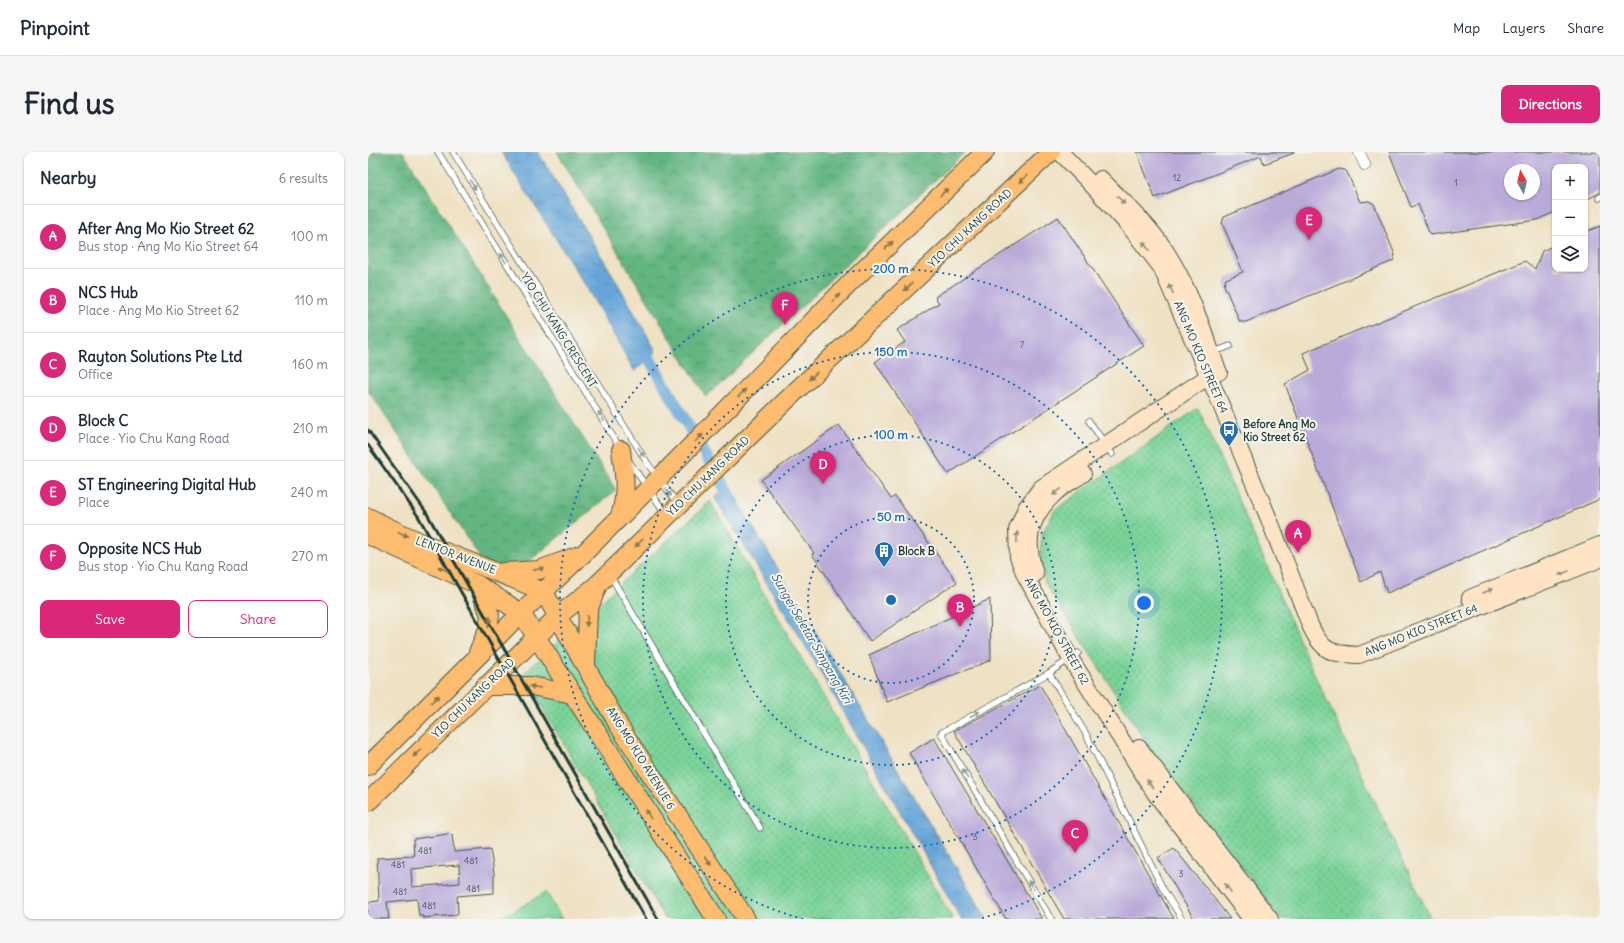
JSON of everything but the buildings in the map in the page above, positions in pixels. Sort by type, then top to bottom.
[{"type":"main road","points":[[368,766],[715,422],[851,282],[985,152]]},
{"type":"main road","name":"YIO CHU KANG ROAD","points":[[368,802],[558,616],[603,578],[703,481],[1051,152]]},
{"type":"main road","points":[[620,516],[625,500],[626,488],[621,450]]},
{"type":"main road","name":"LENTOR AVENUE","points":[[368,517],[426,544],[544,592]]},
{"type":"main road","name":"LENTOR AVENUE","points":[[368,535],[478,585],[521,613]]},
{"type":"main road","points":[[500,573],[539,570],[585,552]]},
{"type":"main road","points":[[586,667],[588,611],[603,578]]},
{"type":"main road","points":[[475,659],[488,629],[490,615],[478,585]]},
{"type":"main road","name":"ANG MO KIO AVENUE 6","points":[[544,592],[619,726],[746,919]]},
{"type":"main road","points":[[521,613],[716,919]]},
{"type":"main road","points":[[485,686],[531,686],[573,694]]},
{"type":"street","name":"ANG MO KIO STREET 64","points":[[1060,152],[1092,185],[1134,222]]},
{"type":"street","name":"ANG MO KIO STREET 64","points":[[1074,152],[1134,222],[1166,264],[1193,305],[1211,353],[1216,379],[1269,519],[1310,625],[1317,640],[1324,649],[1339,654],[1359,655],[1600,559]]},
{"type":"street","points":[[1359,152],[1365,165]]},
{"type":"street","name":"ANG MO KIO STREET 64","points":[[1166,264],[1322,625],[1327,635],[1334,642],[1343,646],[1354,646],[1366,643],[1600,545]]},
{"type":"street","name":"ANG MO KIO STREET 62","points":[[1216,379],[1109,449],[1041,488],[1026,508],[1017,530],[1016,546],[1018,557],[1030,573],[1058,628],[1155,792],[1251,919]]},
{"type":"street","name":"ANG MO KIO STREET 62","points":[[1074,656],[1144,756],[1267,918]]},
{"type":"lane","name":"YIO CHU KANG CRESCENT","points":[[438,152],[621,450],[653,484],[673,510]]},
{"type":"lane","name":"YIO CHU KANG CRESCENT","points":[[453,152],[653,484],[673,510]]},
{"type":"lane","points":[[1211,353],[1230,346]]},
{"type":"lane","points":[[1089,421],[1109,449]]},
{"type":"lane","points":[[603,578],[760,828]]},
{"type":"lane","points":[[1051,919],[941,733],[1010,698],[1074,656]]},
{"type":"lane","points":[[1049,673],[1086,734],[1163,889],[1182,919]]},
{"type":"green space","points":[[368,152],[403,152],[616,490],[499,586],[368,390]]},
{"type":"green space","points":[[557,152],[965,152],[706,397]]},
{"type":"green space","points":[[1198,408],[1315,676],[1431,919],[1281,919],[1154,754],[1045,583],[1040,553],[1042,534],[1055,510]]},
{"type":"green space","points":[[710,501],[953,919],[665,919],[523,674]]},
{"type":"green space","points":[[546,892],[562,919],[500,919]]},
{"type":"water","points":[[501,152],[538,152],[614,277],[656,351],[635,372],[587,288]]},
{"type":"water","points":[[728,485],[987,919],[961,919],[812,657],[715,498]]},
{"type":"waterway","name":"Sungei Seletar Simpang Kiri","points":[[649,358],[733,502]]},
{"type":"railway","points":[[368,430],[426,512],[658,919]]},
{"type":"railway","points":[[368,445],[418,516],[646,919]]},
{"type":"place","name":"ST Engineering Digital Hub","points":[[1309,240]]},
{"type":"place","name":"Opposite NCS Hub","points":[[785,325]]},
{"type":"place","name":"Before Ang Mo Kio Street 62","points":[[1229,447]]},
{"type":"place","name":"Block C","points":[[823,484]]},
{"type":"place","name":"After Ang Mo Kio Street 62","points":[[1298,553]]},
{"type":"place","name":"Block B","points":[[884,568]]},
{"type":"place","name":"NCS Hub","points":[[960,627]]},
{"type":"place","name":"Rayton Solutions Pte Ltd","points":[[1075,853]]}]
